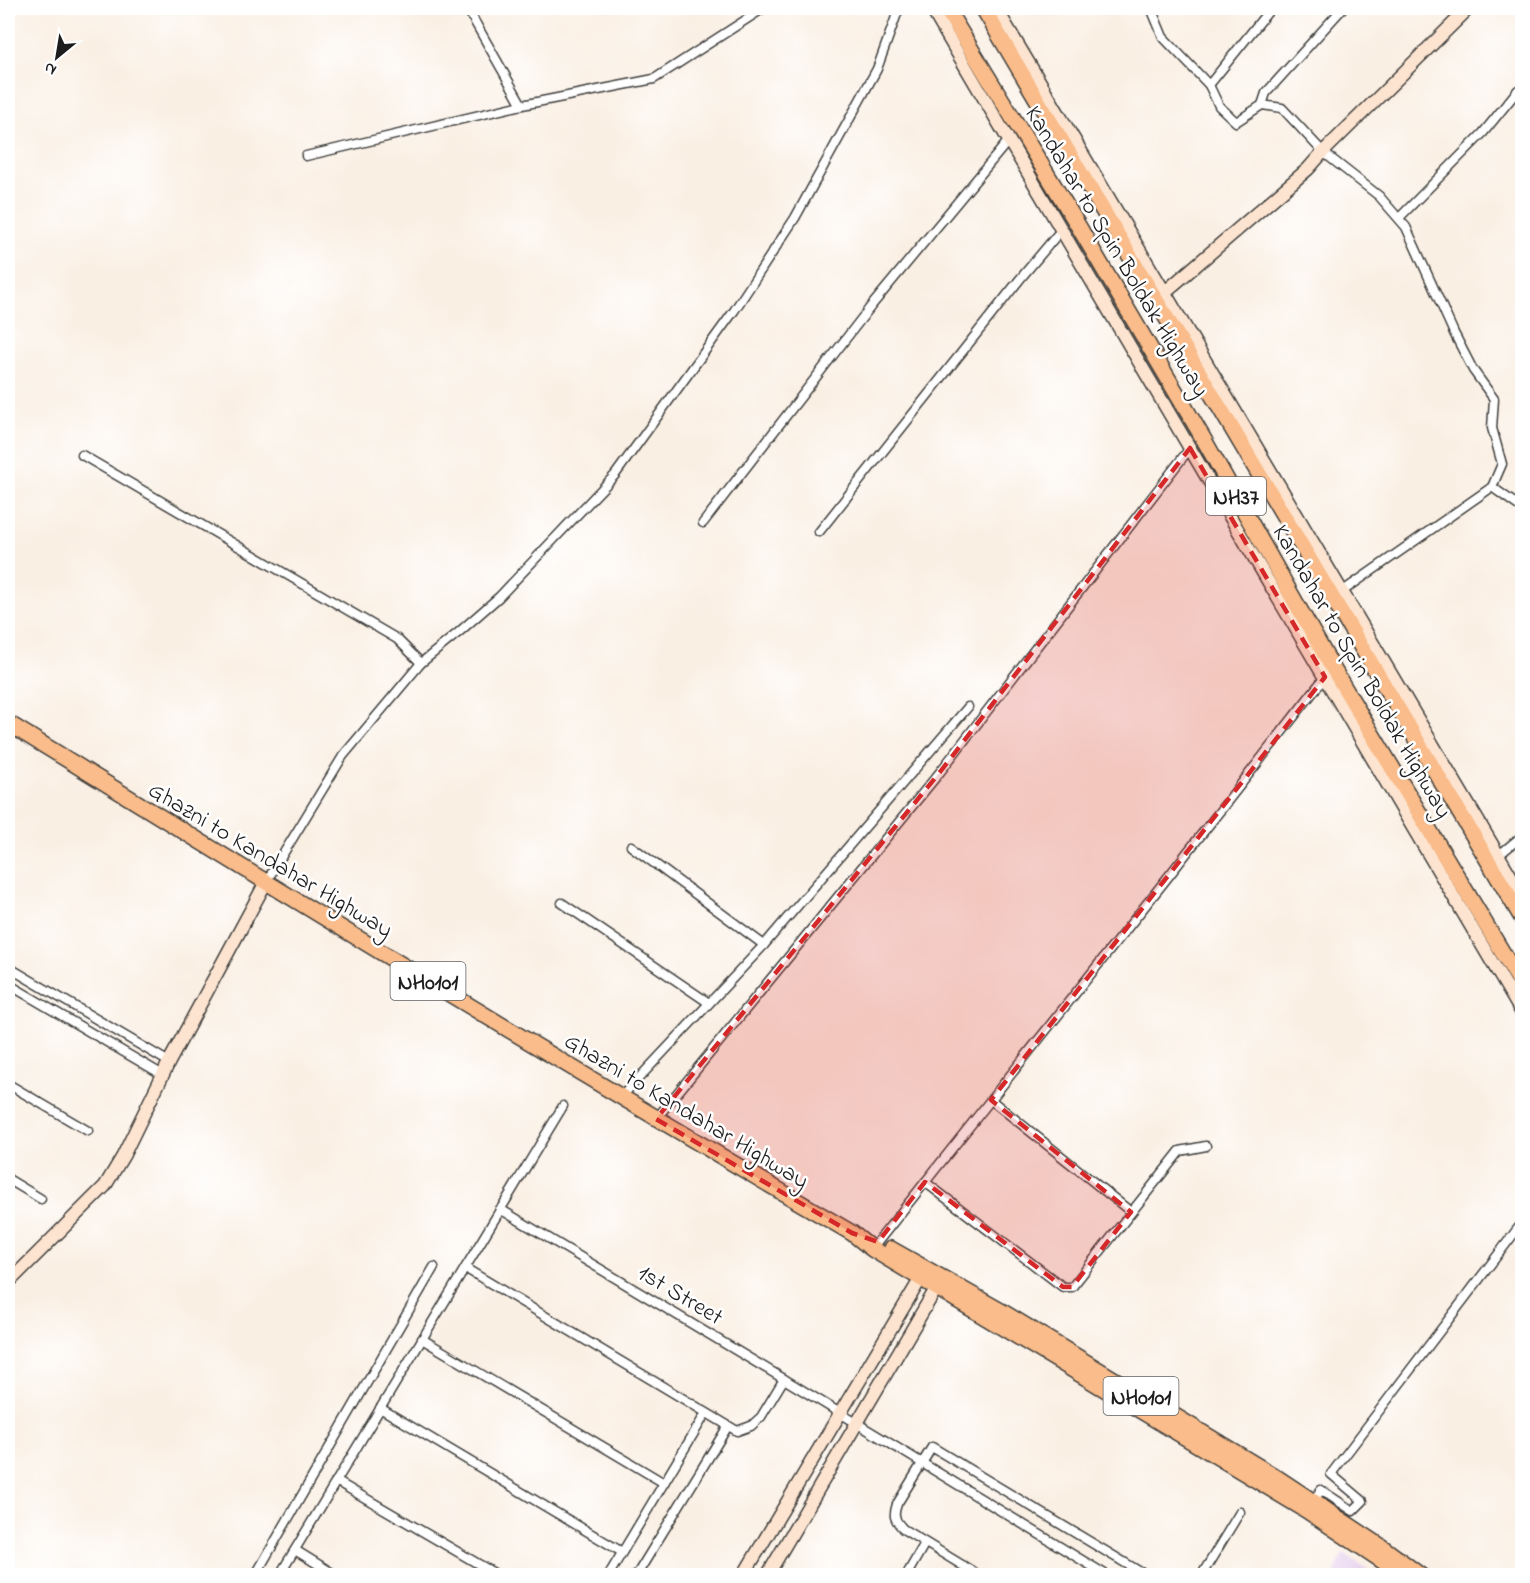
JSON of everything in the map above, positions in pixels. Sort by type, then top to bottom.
[{"type":"highway","name":"Kandahar to Spin Boldak Highway","points":[[946,8],[1186,408],[1332,667],[1522,985]]},
{"type":"highway","name":"Kandahar to Spin Boldak Highway","points":[[983,8],[1522,918]]},
{"type":"highway","name":"Ghazni to Kandahar Highway","points":[[8,723],[656,1119],[940,1283],[1382,1547],[1421,1575]]},
{"type":"highway","name":"Ghazni to Kandahar Highway","points":[[1310,1506],[1405,1575]]},
{"type":"street","points":[[467,8],[522,105]]},
{"type":"street","points":[[306,156],[522,105],[654,79],[764,8]]},
{"type":"street","points":[[8,1283],[105,1186],[123,1156],[169,1062],[266,882],[343,756],[421,663],[499,597],[615,475],[734,311],[795,218],[877,69],[898,11],[902,8]]},
{"type":"street","points":[[931,8],[1522,1013]]},
{"type":"street","points":[[996,8],[1522,895]]},
{"type":"street","points":[[1151,8],[1163,37],[1209,85],[1219,106],[1236,122],[1262,105],[1266,93],[1342,9]]},
{"type":"street","points":[[1209,85],[1271,8]]},
{"type":"street","points":[[1165,292],[1308,169],[1466,8]]},
{"type":"street","points":[[1399,218],[1483,133],[1518,90],[1522,93]]},
{"type":"street","points":[[1262,105],[1282,108],[1323,152],[1379,196],[1399,218],[1406,227],[1473,370],[1494,399],[1492,428],[1502,464],[1492,487],[1343,591]]},
{"type":"street","points":[[703,523],[872,305],[1009,140]]},
{"type":"street","points":[[819,532],[1062,229]]},
{"type":"street","points":[[656,1119],[940,772],[1190,448]]},
{"type":"street","points":[[82,455],[397,639],[421,663]]},
{"type":"street","points":[[1492,487],[1520,507],[1522,505]]},
{"type":"street","points":[[875,1246],[1325,677]]},
{"type":"street","points":[[621,1097],[764,945],[968,707]]},
{"type":"street","points":[[1499,855],[1522,836]]},
{"type":"street","points":[[631,846],[764,945]]},
{"type":"street","points":[[562,903],[709,1003]]},
{"type":"street","points":[[8,966],[169,1062]]},
{"type":"street","points":[[8,984],[163,1075]]},
{"type":"street","points":[[8,1084],[88,1131]]},
{"type":"street","points":[[991,1100],[1131,1212]]},
{"type":"street","points":[[279,1575],[563,1106]]},
{"type":"street","points":[[925,1182],[1063,1287],[1072,1287],[1180,1151],[1206,1146]]},
{"type":"street","points":[[8,1179],[41,1199]]},
{"type":"street","name":"1st Street","points":[[501,1209],[1108,1575]]},
{"type":"street","points":[[1310,1506],[1321,1490],[1353,1510],[1363,1502],[1331,1474],[1522,1223]]},
{"type":"street","points":[[255,1575],[434,1267]]},
{"type":"street","points":[[465,1268],[737,1431],[751,1426],[761,1417],[784,1379]]},
{"type":"street","points":[[743,1575],[923,1274]]},
{"type":"street","points":[[767,1575],[940,1283]]},
{"type":"street","points":[[422,1339],[664,1483]]},
{"type":"street","points":[[380,1408],[622,1552]]},
{"type":"street","points":[[608,1575],[706,1413]]},
{"type":"street","points":[[636,1575],[728,1426]]},
{"type":"street","points":[[980,1575],[925,1543],[897,1523],[894,1514],[897,1504],[932,1447],[1147,1575]]},
{"type":"street","points":[[336,1481],[499,1575]]},
{"type":"street","points":[[1201,1575],[1240,1512]]},
{"type":"street","points":[[906,1575],[925,1543]]},
{"type":"street","points":[[295,1550],[337,1575]]},
{"type":"highlighted area","points":[[1190,448],[1325,677],[991,1100],[1131,1212],[1072,1287],[1063,1287],[925,1182],[878,1242],[852,1233],[656,1119],[940,772]]},
{"type":"shaded area","points":[[1344,1553],[1376,1575],[1334,1575]]}]
